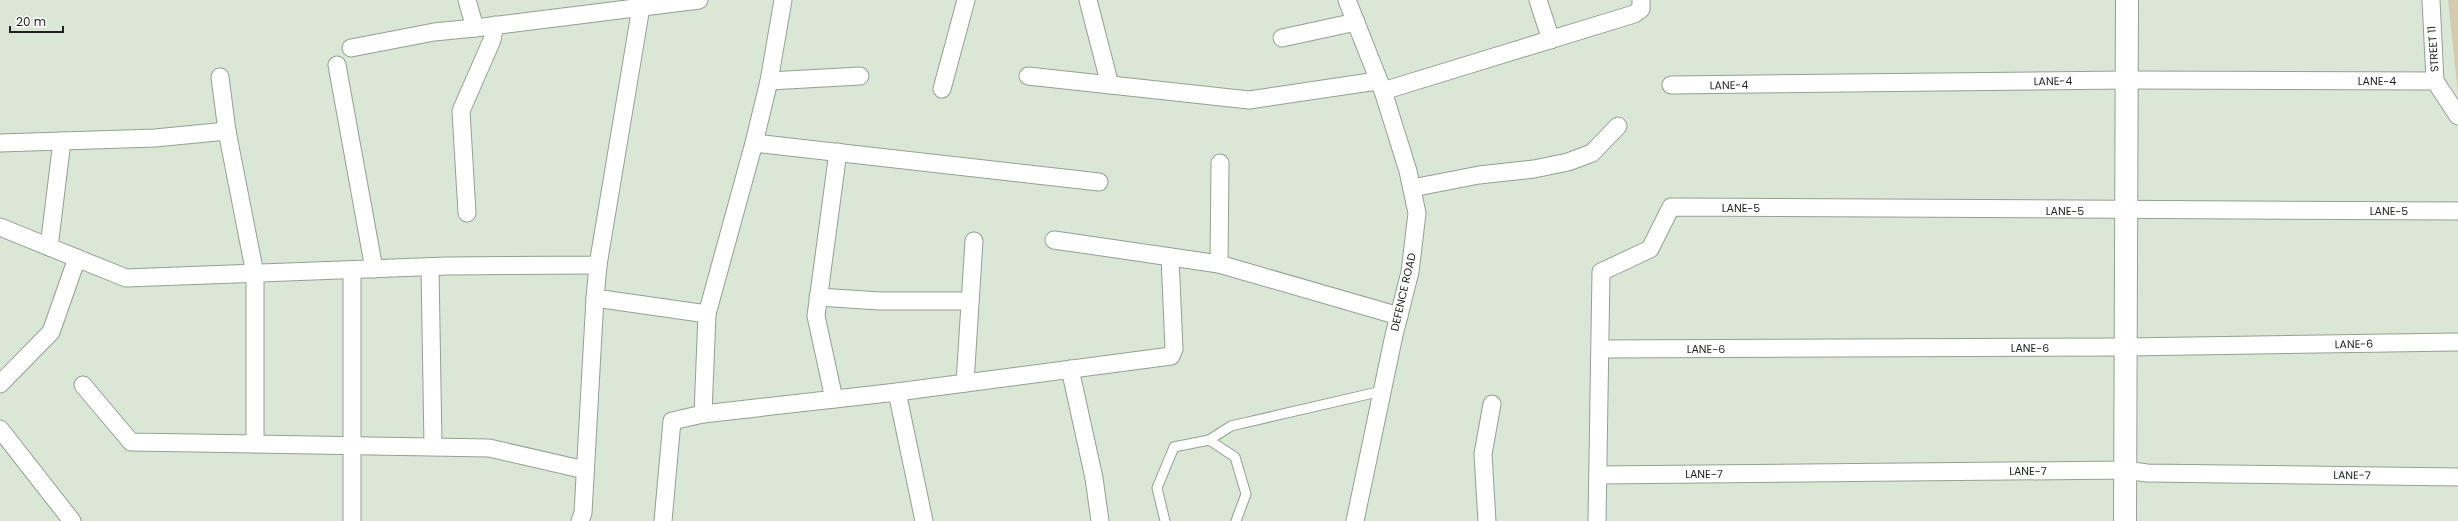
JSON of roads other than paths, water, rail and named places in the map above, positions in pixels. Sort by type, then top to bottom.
[{"type":"street","points":[[467,0],[475,28]]},
{"type":"street","points":[[351,48],[434,32],[496,25],[593,7],[640,7],[699,0]]},
{"type":"street","points":[[703,414],[707,314],[769,81],[783,0]]},
{"type":"street","points":[[942,89],[966,0]]},
{"type":"street","points":[[1088,0],[1110,85]]},
{"type":"street","name":"DEFENCE ROAD","points":[[1347,0],[1380,86],[1412,188],[1417,213],[1410,272],[1382,391],[1355,521]]},
{"type":"street","points":[[1538,0],[1551,40]]},
{"type":"street","points":[[1028,76],[1249,100],[1380,86],[1551,40],[1634,14],[1641,9],[1641,0]]},
{"type":"street","points":[[2125,521],[2127,0]]},
{"type":"street","name":"STREET 11","points":[[2431,0],[2435,81],[2458,116]]},
{"type":"street","points":[[580,521],[582,513],[598,265],[640,7]]},
{"type":"street","points":[[1282,38],[1356,22]]},
{"type":"street","points":[[467,213],[461,111],[492,40],[496,25]]},
{"type":"street","points":[[337,65],[374,269]]},
{"type":"street","points":[[769,81],[860,76]]},
{"type":"street","points":[[220,77],[227,131],[255,274],[255,444]]},
{"type":"street","name":"LANE-4","points":[[1671,85],[2127,80],[2435,81]]},
{"type":"street","points":[[1412,188],[1479,174],[1534,169],[1568,162],[1592,153],[1618,126]]},
{"type":"street","points":[[0,143],[155,138],[227,131]]},
{"type":"street","points":[[49,247],[62,141]]},
{"type":"street","points":[[754,142],[1099,182]]},
{"type":"street","points":[[834,399],[816,316],[838,152]]},
{"type":"street","points":[[1219,264],[1220,163]]},
{"type":"street","name":"LANE-5","points":[[1601,349],[1601,272],[1650,249],[1671,207],[2127,211],[2458,211]]},
{"type":"street","points":[[0,227],[126,278],[430,267],[598,265]]},
{"type":"street","points":[[1054,240],[1219,264],[1399,316]]},
{"type":"street","points":[[965,383],[974,241]]},
{"type":"street","points":[[663,521],[672,421],[703,414],[897,392],[1171,356],[1174,349],[1170,257]]},
{"type":"street","points":[[0,384],[51,332],[77,258]]},
{"type":"street","points":[[430,267],[433,446]]},
{"type":"street","points":[[352,270],[352,521]]},
{"type":"street","points":[[818,297],[880,302],[970,301]]},
{"type":"street","points":[[595,298],[707,314]]},
{"type":"street","name":"LANE-6","points":[[1601,349],[2126,348],[2458,342]]},
{"type":"street","points":[[1597,521],[1601,349]]},
{"type":"street","points":[[1070,369],[1094,478],[1100,521]]},
{"type":"street","points":[[83,385],[131,442],[489,448],[585,470]]},
{"type":"street","points":[[897,392],[924,521]]},
{"type":"street","points":[[1487,521],[1483,454],[1492,404]]},
{"type":"street","points":[[3,441],[72,521]]},
{"type":"street","name":"LANE-7","points":[[1598,475],[2126,470],[2147,473],[2458,477]]},
{"type":"lane","points":[[1165,521],[1158,488],[1168,456],[1174,447],[1209,440],[1231,426],[1382,391]]},
{"type":"lane","points":[[1209,440],[1235,458],[1246,494],[1236,521]]}]
